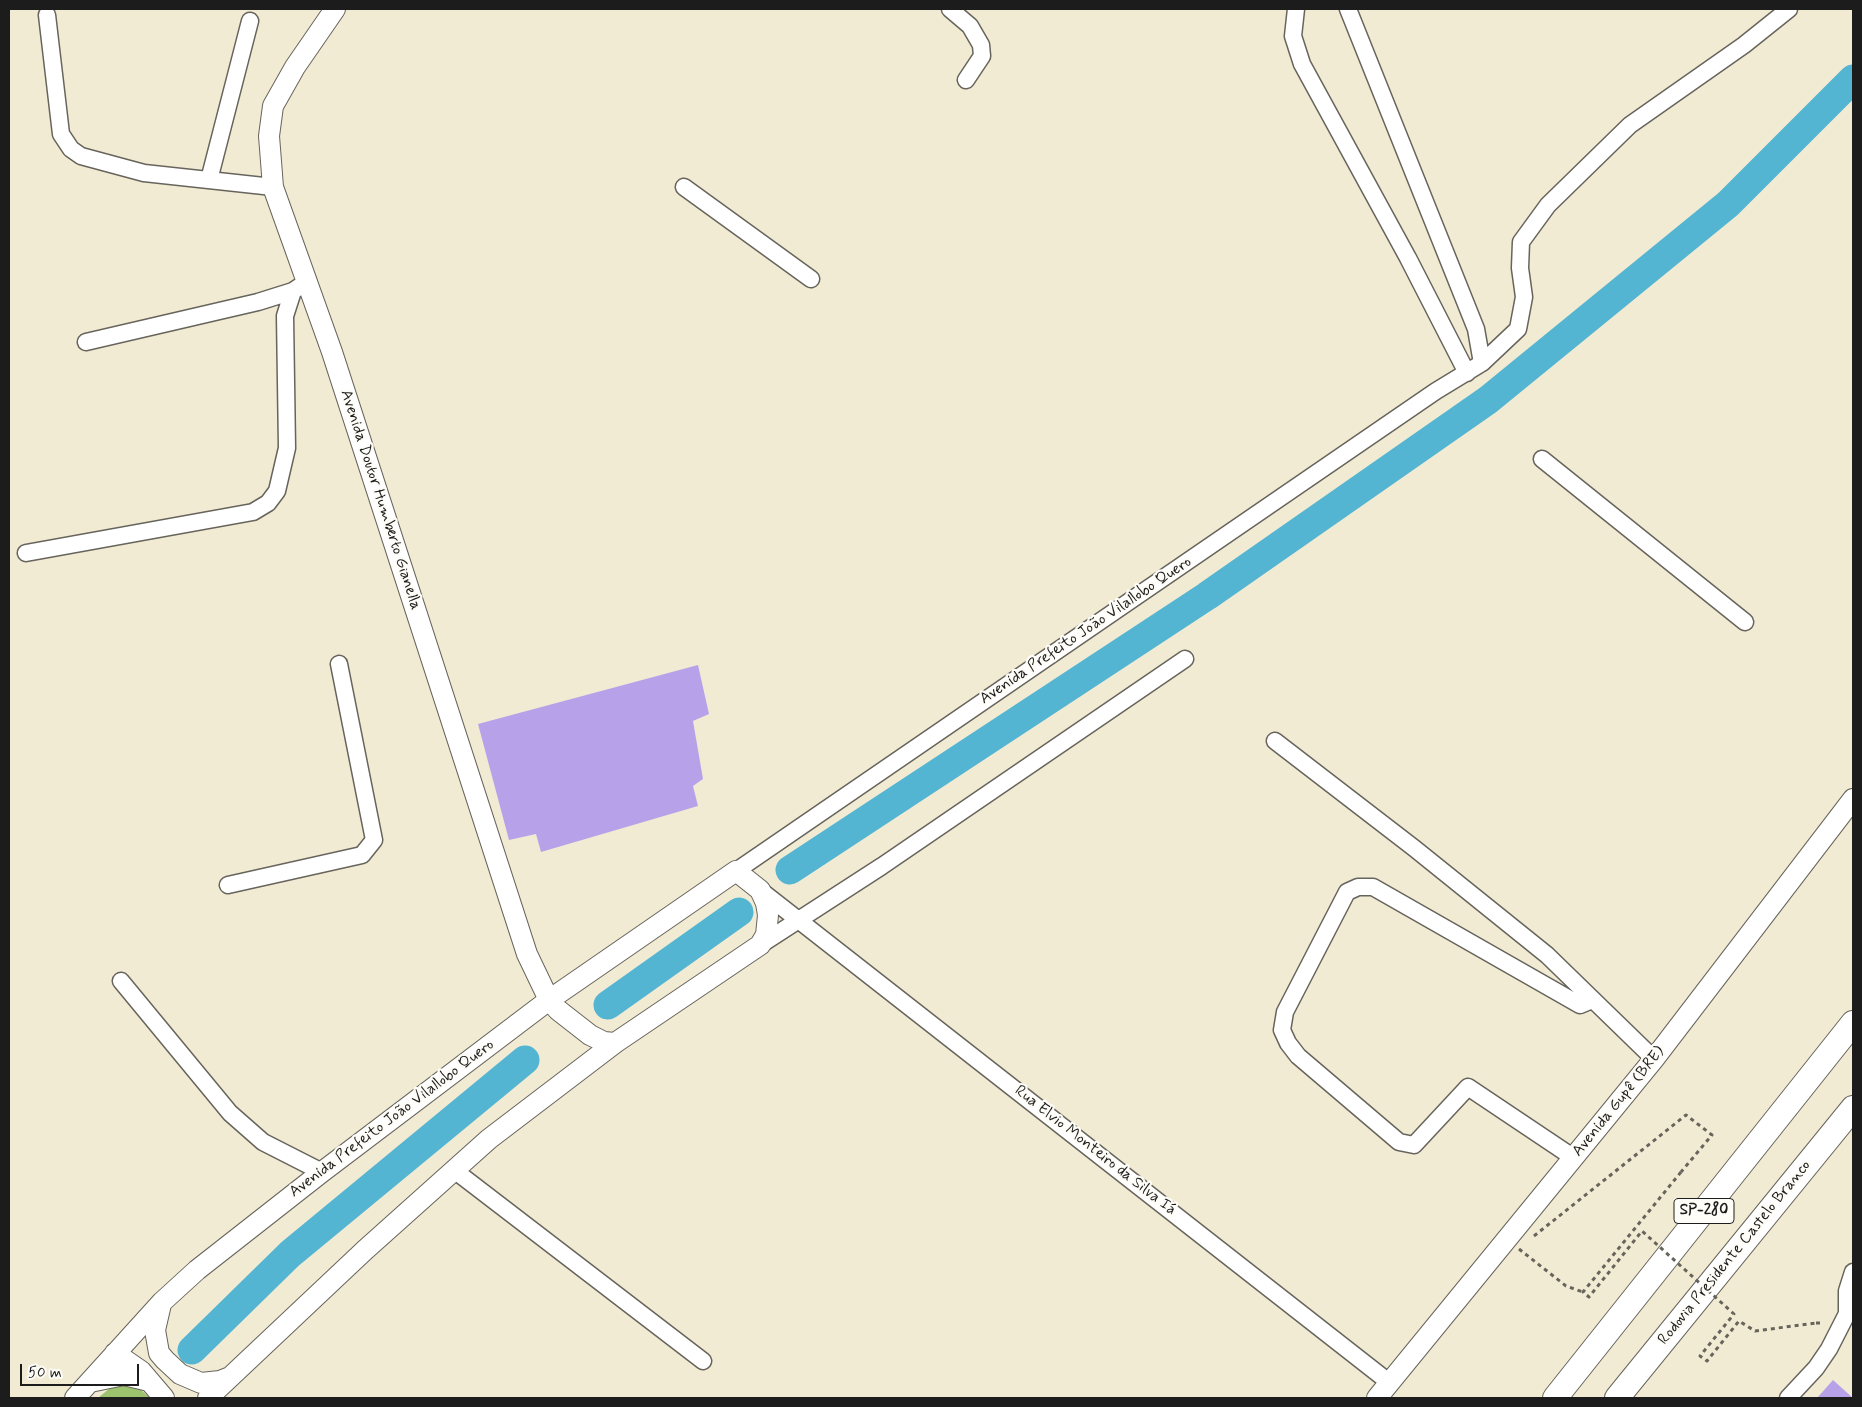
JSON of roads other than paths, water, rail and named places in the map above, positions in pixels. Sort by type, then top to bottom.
[{"type":"highway","name":"SP-280","points":[[1555,1398],[1853,1023]]},
{"type":"highway","name":"Rodovia Presidente Castelo Branco","points":[[1617,1398],[1853,1108]]},
{"type":"main road","name":"Avenida Doutor Humberto Gianella","points":[[335,9],[295,66],[273,106],[269,136],[272,186],[300,286],[527,954],[549,1000]]},
{"type":"main road","name":"Avenida Gupê (BRE)","points":[[1377,1398],[1654,1059],[1853,800]]},
{"type":"main road","name":"Avenida Prefeito João Vilallobo Quero","points":[[76,1398],[114,1353],[162,1302],[197,1270],[322,1172],[549,1000],[736,871]]},
{"type":"main road","points":[[208,1398],[365,1250],[518,1115],[615,1043],[760,945],[766,935],[768,915],[766,903],[760,890],[736,871]]},
{"type":"main road","points":[[549,1000],[572,1022],[590,1034],[604,1042],[615,1043]]},
{"type":"main road","points":[[162,1302],[155,1330],[159,1353],[165,1360],[180,1374],[201,1383],[220,1381],[231,1377]]},
{"type":"main road","points":[[114,1353],[134,1364],[158,1391]]},
{"type":"main road","points":[[90,1382],[124,1375],[144,1378],[158,1391]]},
{"type":"street","points":[[950,9],[970,26],[981,46],[982,56],[966,80]]},
{"type":"street","points":[[1296,9],[1292,36],[1302,64],[1408,258],[1466,374]]},
{"type":"street","points":[[1348,9],[1470,313],[1476,329],[1482,363]]},
{"type":"street","name":"Avenida Prefeito João Vilallobo Quero","points":[[736,871],[1436,391],[1482,363],[1518,329],[1524,297],[1520,268],[1521,242],[1548,205],[1630,125],[1744,45],[1788,9]]},
{"type":"street","points":[[48,15],[61,134],[71,149],[82,156],[144,173],[272,186]]},
{"type":"street","points":[[209,180],[250,20]]},
{"type":"street","points":[[684,187],[811,280]]},
{"type":"street","points":[[86,342],[258,302],[300,286]]},
{"type":"street","points":[[26,553],[254,512],[268,503],[277,491],[288,448],[283,338],[285,316],[300,286]]},
{"type":"street","points":[[1542,459],[1745,622]]},
{"type":"street","points":[[760,945],[882,866],[1185,659]]},
{"type":"street","points":[[228,885],[362,855],[374,840],[339,664]]},
{"type":"street","points":[[1275,741],[1414,848],[1547,955],[1654,1059]]},
{"type":"street","points":[[1574,1158],[1468,1087],[1414,1145],[1399,1142],[1298,1056],[1288,1043],[1282,1030],[1285,1012],[1347,892],[1358,887],[1374,887],[1580,1005],[1592,1000]]},
{"type":"street","points":[[760,890],[800,919]]},
{"type":"street","name":"Rua Elvio Monteiro da Silva Iá","points":[[800,919],[1390,1383]]},
{"type":"street","points":[[121,981],[230,1113],[263,1142],[322,1172]]},
{"type":"street","points":[[454,1170],[703,1361]]},
{"type":"street","points":[[1788,1398],[1816,1368],[1850,1309],[1847,1291],[1853,1272]]},
{"type":"waterway","points":[[790,870],[1207,596],[1488,400],[1728,204],[1853,79]]},
{"type":"waterway","points":[[608,1005],[739,912]]},
{"type":"waterway","points":[[192,1350],[290,1254],[525,1060]]}]
